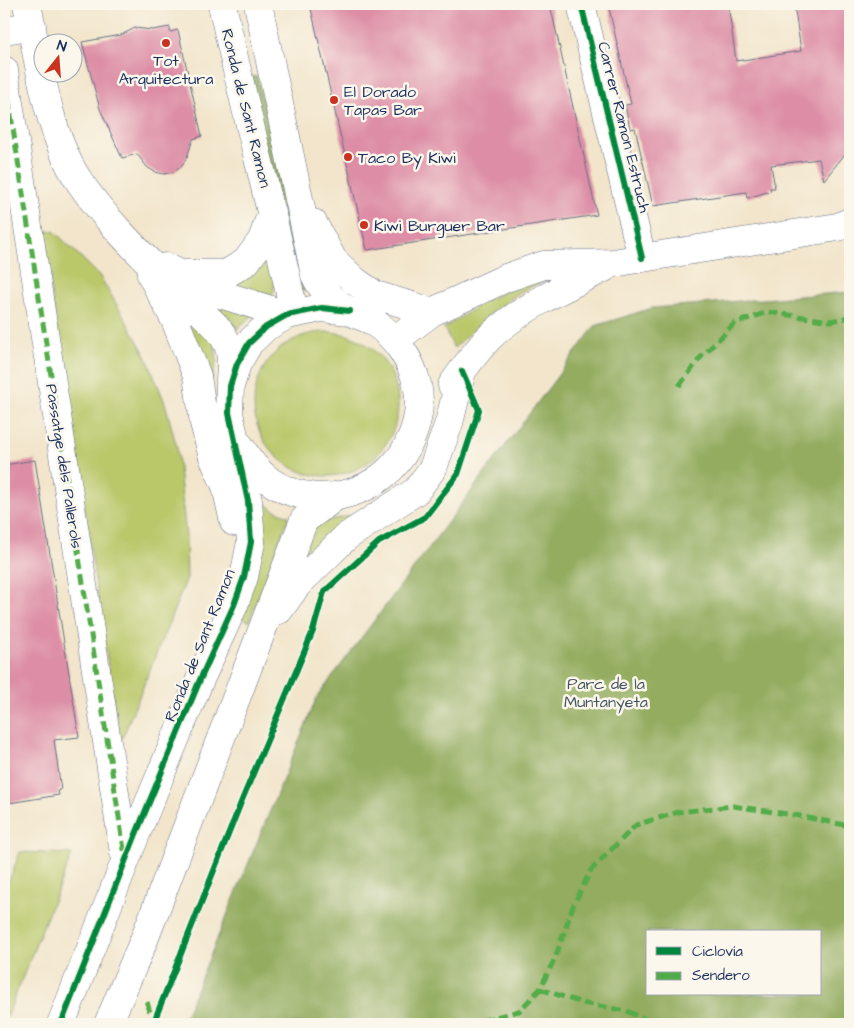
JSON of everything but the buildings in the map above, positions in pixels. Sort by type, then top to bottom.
[{"type":"street","name":"Ronda de Sant Ramon","points":[[222,4],[272,212],[290,314]]},
{"type":"street","name":"Ronda de Sant Ramon","points":[[236,440],[252,466],[276,485],[304,496],[335,497],[360,490],[383,477],[401,458],[413,436],[419,411],[417,386],[410,362],[395,340],[375,323],[331,299],[322,290],[315,274],[258,4]]},
{"type":"street","name":"Carrer Ramon Estruch","points":[[581,4],[642,258]]},
{"type":"street","points":[[4,30],[30,15],[53,121],[63,149],[83,186],[102,212],[139,252],[215,325],[228,344],[231,360],[230,386]]},
{"type":"street","name":"Passatge dels Pallerols","points":[[4,70],[126,861]]},
{"type":"street","name":"Ronda de Sant Ramon","points":[[300,197],[333,260],[355,282],[375,295],[432,312]]},
{"type":"street","points":[[178,274],[226,274],[246,262],[262,240],[272,212]]},
{"type":"street","points":[[395,340],[432,312],[506,278],[544,265],[614,264],[838,227],[850,222]]},
{"type":"street","name":"Ronda de Sant Ramon","points":[[139,252],[175,320],[197,376],[204,423],[214,457],[226,486],[235,524],[234,605]]},
{"type":"street","points":[[139,252],[178,274],[223,295],[290,314]]},
{"type":"street","points":[[413,436],[462,371],[493,334],[522,313],[558,292],[614,264]]},
{"type":"street","name":"Ronda de Sant Ramon","points":[[61,1024],[199,682],[234,605],[244,577],[251,542],[248,501],[229,414],[230,386],[237,364],[249,344],[266,327],[290,314],[322,308],[350,311]]},
{"type":"street","name":"Ronda de Sant Ramon","points":[[260,637],[297,585],[346,537],[416,491],[434,468],[449,423],[462,371]]},
{"type":"street","name":"Ronda de Sant Ramon","points":[[108,1024],[147,932],[304,520],[335,497]]},
{"type":"green space","points":[[257,76],[308,290],[298,292],[247,78]]},
{"type":"green space","points":[[42,231],[54,231],[99,275],[146,356],[165,403],[177,448],[186,537],[187,578],[120,744]]},
{"type":"green space","points":[[269,245],[275,281],[273,294],[256,294],[228,286]]},
{"type":"green space","points":[[549,279],[520,292],[489,315],[454,348],[444,328],[487,300],[518,285]]},
{"type":"green space","name":"Parc de la Muntanyeta","points":[[850,292],[850,1024],[182,1024],[317,697],[595,326],[652,308]]},
{"type":"green space","points":[[194,295],[255,313],[237,329]]},
{"type":"green space","points":[[178,308],[215,341],[217,360],[208,392]]},
{"type":"green space","points":[[326,332],[354,337],[377,353],[393,376],[398,404],[393,432],[377,455],[354,471],[326,476],[298,471],[275,455],[259,432],[254,404],[259,376],[275,353],[298,337]]},
{"type":"green space","points":[[263,501],[274,510],[289,516],[249,622],[240,616],[262,550]]},
{"type":"green space","points":[[367,512],[304,561],[300,542],[321,522]]},
{"type":"green space","points":[[20,852],[72,854],[4,1024],[4,894]]},
{"type":"marked path","points":[[4,70],[125,856]]},
{"type":"marked path","points":[[679,386],[701,357],[735,323],[768,312],[831,321],[850,317]]},
{"type":"marked path","points":[[468,1024],[519,1011],[540,989],[556,956],[573,906],[591,870],[636,825],[678,812],[733,806],[850,826]]},
{"type":"marked path","points":[[540,989],[582,1003],[627,1011],[656,1024]]},
{"type":"marked path","points":[[147,1002],[153,1023]]},
{"type":"cycle path","points":[[581,4],[642,258]]},
{"type":"cycle path","points":[[61,1024],[136,834],[199,682],[234,605],[244,577],[251,542],[248,501],[229,413],[230,386],[237,364],[249,343],[266,327],[287,315],[322,308],[350,311]]},
{"type":"cycle path","points":[[153,1024],[242,800],[313,631],[324,592],[379,542],[425,517],[458,474],[479,410],[462,371]]},
{"type":"place","name":"Tot Arquitectura","points":[[166,43]]},
{"type":"place","name":"El Dorado Tapas Bar","points":[[334,100]]},
{"type":"place","name":"Taco By Kiwi","points":[[348,157]]},
{"type":"place","name":"Kiwi Burguer Bar","points":[[364,225]]}]
